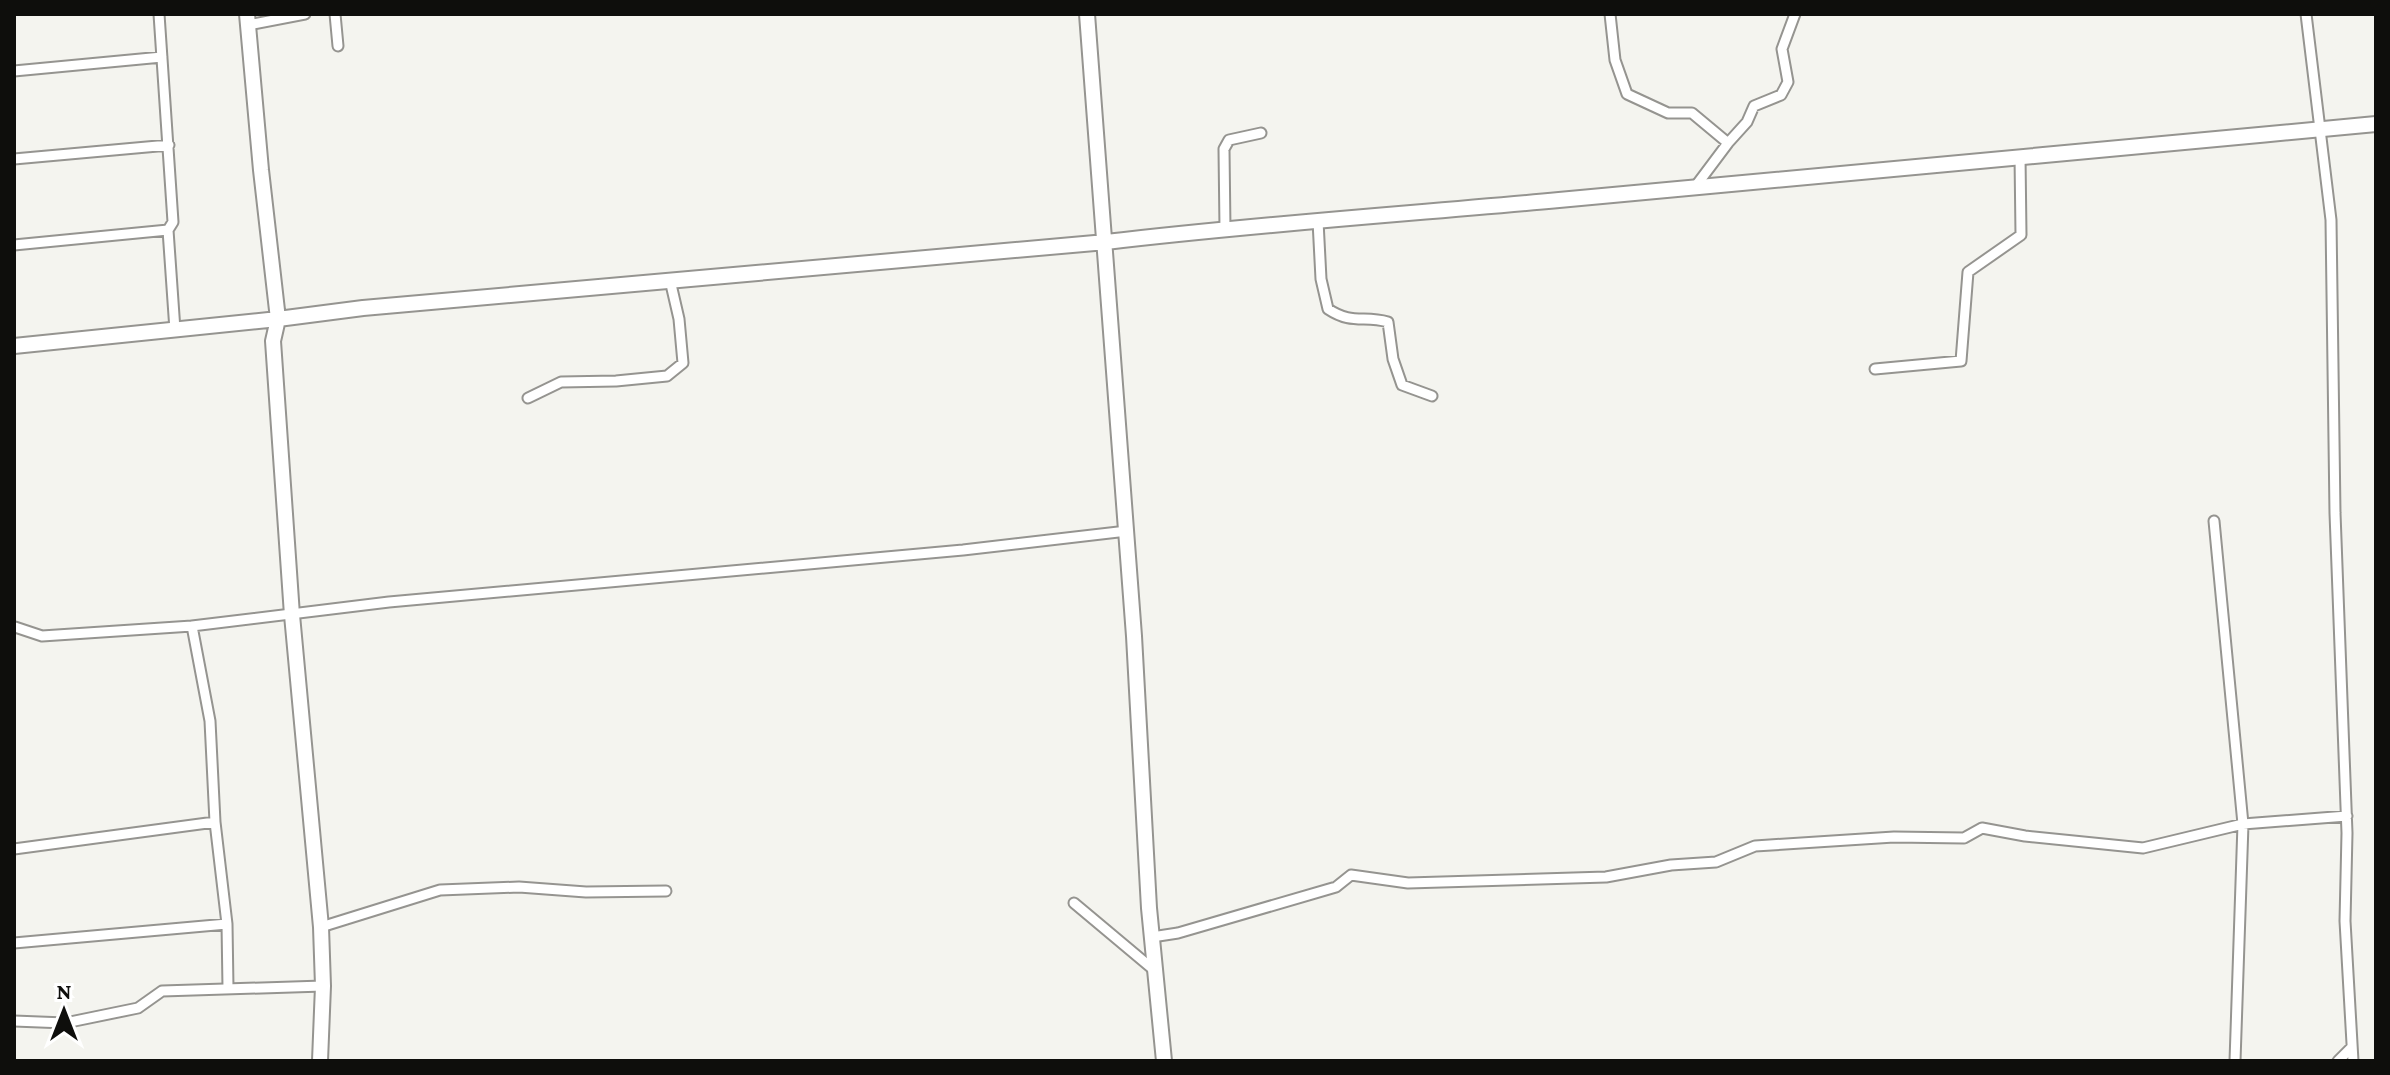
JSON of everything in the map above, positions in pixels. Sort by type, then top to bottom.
[{"type":"street","points":[[159,14],[173,222],[168,230],[175,330]]},
{"type":"street","points":[[305,14],[248,19],[278,319],[273,341],[292,615],[321,927],[323,986],[320,1061]]},
{"type":"street","points":[[335,14],[338,46]]},
{"type":"street","points":[[1087,14],[1127,531],[1154,970],[1164,1061]]},
{"type":"street","points":[[1610,14],[1615,60],[1627,94],[1668,113],[1692,113],[1728,143]]},
{"type":"street","points":[[1695,187],[1747,122],[1754,106],[1781,95],[1788,82],[1782,49],[1795,14]]},
{"type":"street","points":[[2306,14],[2331,220],[2335,513],[2347,816],[2345,921],[2353,1061]]},
{"type":"street","points":[[14,71],[162,57]]},
{"type":"street","points":[[14,346],[363,308],[2376,124]]},
{"type":"street","points":[[1225,229],[1224,149],[1229,140],[1261,133]]},
{"type":"street","points":[[14,159],[169,145]]},
{"type":"street","points":[[1875,369],[1961,361],[1968,272],[2021,235],[2020,156]]},
{"type":"street","points":[[1318,221],[1321,279],[1328,309],[1353,320],[1388,322],[1393,359],[1402,385],[1432,396]]},
{"type":"street","points":[[14,245],[168,230]]},
{"type":"street","points":[[528,398],[561,382],[667,376],[683,363],[679,319],[670,280]]},
{"type":"street","points":[[2214,521],[2243,824],[2235,1061]]},
{"type":"street","points":[[15,627],[42,636],[192,626],[389,602],[963,550],[1127,531]]},
{"type":"street","points":[[192,626],[210,721],[215,822],[227,924],[228,988]]},
{"type":"street","points":[[1152,937],[1178,933],[1336,887],[1351,875],[1408,883],[1606,877],[1671,865],[1716,862],[1755,846],[1894,837],[1964,838],[1982,828],[2025,836],[2143,848],[2243,824],[2347,816]]},
{"type":"street","points":[[14,849],[215,822]]},
{"type":"street","points":[[321,927],[440,890],[519,887],[586,892],[666,891]]},
{"type":"street","points":[[1074,903],[1154,970]]},
{"type":"street","points":[[14,943],[227,924]]},
{"type":"street","points":[[14,1021],[65,1023],[138,1008],[162,991],[323,986]]},
{"type":"street","points":[[2338,1061],[2352,1047]]}]
